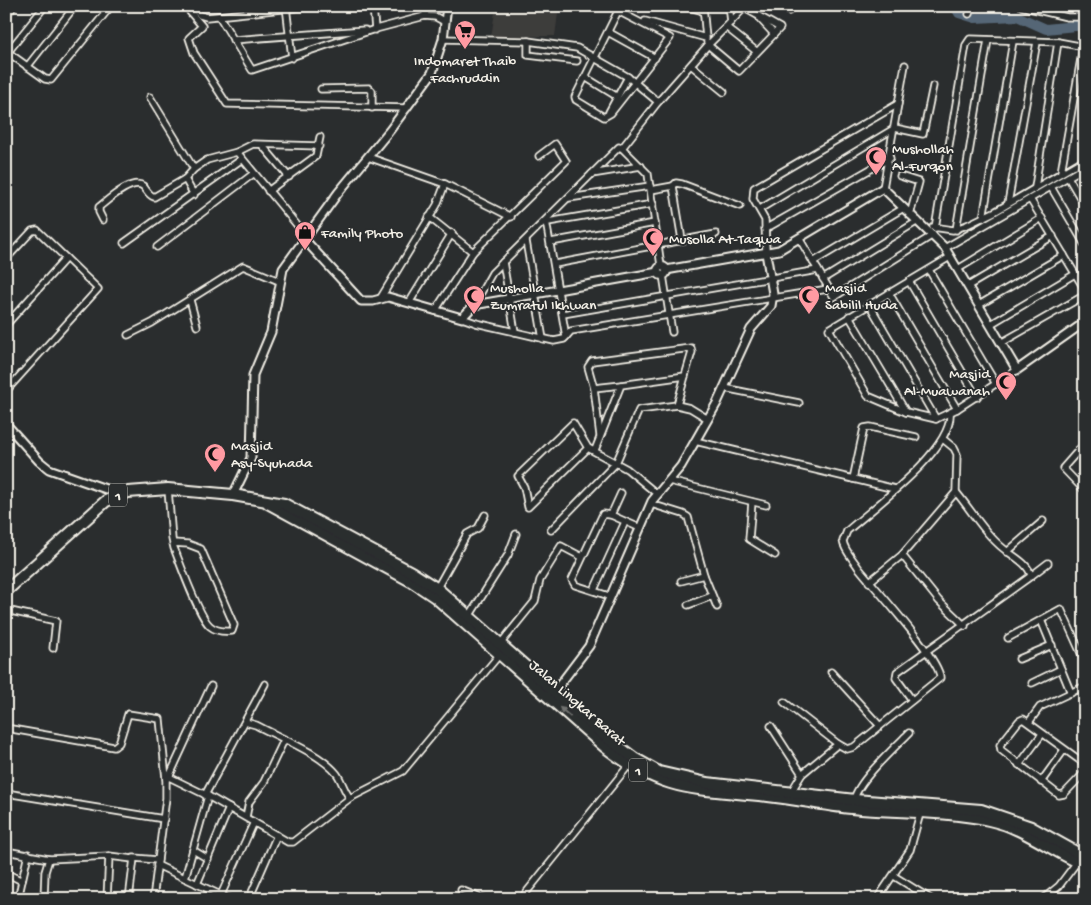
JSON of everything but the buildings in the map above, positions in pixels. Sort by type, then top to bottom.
[{"type":"highway","name":"Jalan Lingkar Barat","points":[[6,591],[87,516],[106,501],[120,494],[168,489],[233,495],[277,502],[299,511],[437,588],[501,643],[530,675],[629,765],[659,780],[707,792],[766,796],[858,809],[976,810],[1003,816],[1031,827],[1082,862]]},
{"type":"highway","name":"Jalan Lingkar Barat","points":[[265,500],[274,508],[424,589],[466,622],[500,654],[530,675]]},
{"type":"highway","name":"Jalan Lingkar Barat","points":[[539,683],[555,691],[627,753],[659,772],[708,784],[791,792],[921,809]]},
{"type":"street","points":[[6,16],[14,6]]},
{"type":"street","points":[[45,6],[7,52],[44,78],[51,80],[111,6]]},
{"type":"street","points":[[27,67],[75,6]]},
{"type":"street","points":[[191,6],[204,17],[310,6]]},
{"type":"street","points":[[191,6],[191,14],[202,26],[190,38],[192,50],[227,104],[407,108]]},
{"type":"street","points":[[373,6],[374,30]]},
{"type":"street","points":[[425,16],[426,6]]},
{"type":"street","points":[[233,495],[251,458],[253,375],[270,332],[283,269],[305,237],[407,108],[435,68],[443,39],[447,6]]},
{"type":"street","points":[[622,148],[658,102],[708,45],[728,24],[742,7],[780,28],[739,71],[708,45],[703,9],[686,6]]},
{"type":"street","points":[[729,6],[728,24],[756,51]]},
{"type":"street","points":[[782,6],[789,11],[792,6]]},
{"type":"street","points":[[969,14],[972,6]]},
{"type":"street","points":[[1021,6],[1067,17],[1085,17]]},
{"type":"street","points":[[286,7],[292,58]]},
{"type":"street","points":[[618,11],[670,38],[636,83],[606,117],[575,100],[618,11]]},
{"type":"street","points":[[219,16],[252,70],[374,30],[425,16],[436,17],[445,22]]},
{"type":"street","points":[[633,18],[706,38]]},
{"type":"street","points":[[233,40],[374,30]]},
{"type":"street","points":[[608,32],[655,58]]},
{"type":"street","points":[[1017,370],[934,231],[966,45],[973,38],[1058,42],[1084,47],[1061,172]]},
{"type":"street","points":[[443,39],[528,41],[570,47],[583,51],[628,76],[658,102]]},
{"type":"street","points":[[956,230],[988,40]]},
{"type":"street","points":[[528,41],[528,55],[576,63],[583,51]]},
{"type":"street","points":[[982,218],[1013,41]]},
{"type":"street","points":[[1008,203],[1037,42]]},
{"type":"street","points":[[1035,187],[1058,42]]},
{"type":"street","points":[[691,65],[724,92]]},
{"type":"street","points":[[474,305],[779,250],[883,188],[890,158],[905,65]]},
{"type":"street","points":[[606,117],[628,76]]},
{"type":"street","points":[[585,77],[616,96]]},
{"type":"street","points":[[760,210],[895,128],[923,134],[933,86]]},
{"type":"street","points":[[321,89],[370,88],[372,91],[372,108]]},
{"type":"street","points":[[150,97],[194,169]]},
{"type":"street","points":[[555,691],[588,648],[609,596],[651,504],[695,442],[724,388],[751,329],[769,309],[773,299],[766,253],[765,229],[760,210],[752,198],[755,187],[898,104]]},
{"type":"street","points":[[268,191],[316,156],[320,137]]},
{"type":"street","points":[[436,311],[473,252],[511,217],[566,161],[555,144],[539,156]]},
{"type":"street","points":[[103,220],[99,207],[126,187],[139,184],[154,197],[185,179],[194,169],[210,159],[237,152],[250,145],[319,146]]},
{"type":"street","points":[[262,145],[289,177]]},
{"type":"street","points":[[462,318],[474,305],[490,276],[503,262],[547,222],[616,148],[622,148],[648,174],[672,332]]},
{"type":"street","points":[[237,152],[305,237],[358,299],[364,301],[388,297],[476,323],[554,341],[566,337],[571,331],[828,289]]},
{"type":"street","points":[[368,157],[445,184],[511,217]]},
{"type":"street","points":[[765,229],[890,158]]},
{"type":"street","points":[[124,243],[242,159]]},
{"type":"street","points":[[883,188],[902,209],[925,227],[934,231],[956,230],[982,218],[1085,159]]},
{"type":"street","points":[[592,174],[641,166]]},
{"type":"street","points":[[945,248],[1085,167]]},
{"type":"street","points":[[156,247],[253,174]]},
{"type":"street","points":[[900,176],[919,182],[910,215]]},
{"type":"street","points":[[1068,177],[1085,206]]},
{"type":"street","points":[[185,179],[194,195]]},
{"type":"street","points":[[569,198],[673,186],[676,183],[740,206]]},
{"type":"street","points":[[380,299],[440,200],[445,184]]},
{"type":"street","points":[[673,186],[682,240]]},
{"type":"street","points":[[1051,187],[1085,245]]},
{"type":"street","points":[[1030,199],[1085,290]]},
{"type":"street","points":[[547,222],[653,204]]},
{"type":"street","points":[[813,262],[902,209]]},
{"type":"street","points":[[430,217],[473,252]]},
{"type":"street","points":[[958,269],[1042,218]]},
{"type":"street","points":[[822,279],[918,221]]},
{"type":"street","points":[[547,222],[566,337]]},
{"type":"street","points":[[551,242],[655,223]]},
{"type":"street","points":[[6,259],[33,230],[38,231],[97,286],[98,290],[6,391]]},
{"type":"street","points":[[799,238],[828,289],[835,297],[934,231]]},
{"type":"street","points":[[409,303],[452,233]]},
{"type":"street","points":[[555,264],[716,234]]},
{"type":"street","points":[[968,286],[1053,236]]},
{"type":"street","points":[[526,241],[543,339]]},
{"type":"street","points":[[979,305],[1064,255]]},
{"type":"street","points":[[950,257],[829,329],[862,388],[870,398],[906,412],[936,419],[957,409],[996,384],[1085,322]]},
{"type":"street","points":[[6,325],[66,258]]},
{"type":"street","points":[[503,262],[516,332]]},
{"type":"street","points":[[128,335],[190,300],[243,266],[279,281]]},
{"type":"street","points":[[563,314],[818,270]]},
{"type":"street","points":[[928,270],[996,384]]},
{"type":"street","points":[[991,324],[1075,274]]},
{"type":"street","points":[[909,281],[976,397]]},
{"type":"street","points":[[889,293],[957,409]]},
{"type":"street","points":[[1001,343],[1085,295]]},
{"type":"street","points":[[190,300],[197,326]]},
{"type":"street","points":[[869,304],[936,419]]},
{"type":"street","points":[[849,316],[906,412]]},
{"type":"street","points":[[600,436],[594,388],[588,367],[592,361],[691,348],[692,352],[677,405]]},
{"type":"street","points":[[594,388],[685,376]]},
{"type":"street","points":[[595,450],[621,385]]},
{"type":"street","points":[[724,388],[799,403]]},
{"type":"street","points":[[551,530],[616,463],[639,410],[677,405],[690,408],[708,419]]},
{"type":"street","points":[[784,702],[838,744],[845,748],[851,748],[940,676],[928,651],[847,552],[843,544],[843,537],[847,531],[896,489],[944,439],[950,423],[950,413]]},
{"type":"street","points":[[6,424],[39,461],[49,469],[120,494]]},
{"type":"street","points":[[588,448],[528,507],[524,488],[518,476],[571,424],[575,424],[588,448],[595,450],[633,474],[657,494]]},
{"type":"street","points":[[853,479],[864,428],[870,427],[916,437]]},
{"type":"street","points":[[870,582],[902,555],[956,492],[957,454],[954,448],[944,439]]},
{"type":"street","points":[[695,442],[896,489]]},
{"type":"street","points":[[1085,443],[1065,464],[1064,470],[1085,492]]},
{"type":"street","points":[[1078,450],[1085,459]]},
{"type":"street","points":[[669,481],[766,505]]},
{"type":"street","points":[[168,489],[173,543],[207,622],[220,631],[232,631],[234,625],[201,549],[188,544],[173,543]]},
{"type":"street","points":[[611,515],[621,492]]},
{"type":"street","points":[[956,492],[1007,552],[1023,564],[1031,576]]},
{"type":"street","points":[[752,502],[748,539],[774,555]]},
{"type":"street","points":[[651,504],[687,516],[704,575],[717,608]]},
{"type":"street","points":[[437,588],[467,534],[478,528],[485,515]]},
{"type":"street","points":[[609,596],[572,582],[582,558],[602,515],[611,515],[640,528]]},
{"type":"street","points":[[1007,552],[1043,521]]},
{"type":"street","points":[[594,590],[625,522]]},
{"type":"street","points":[[470,616],[508,555],[516,534]]},
{"type":"street","points":[[501,643],[535,601],[540,580],[561,546],[582,558]]},
{"type":"street","points":[[902,555],[935,596],[965,626]]},
{"type":"street","points":[[912,700],[896,676],[1048,563]]},
{"type":"street","points":[[682,581],[704,575]]},
{"type":"street","points":[[688,605],[712,596]]},
{"type":"street","points":[[1008,638],[1059,609],[1064,611],[1085,662]]},
{"type":"street","points":[[6,610],[56,621],[53,648]]},
{"type":"street","points":[[1041,620],[1071,693]]},
{"type":"street","points":[[1019,660],[1052,644]]},
{"type":"street","points":[[168,778],[206,795],[288,842],[294,841],[350,798],[403,771],[500,654]]},
{"type":"street","points":[[1032,682],[1061,669]]},
{"type":"street","points":[[831,672],[880,726]]},
{"type":"street","points":[[185,878],[206,795],[265,684]]},
{"type":"street","points":[[168,778],[211,686]]},
{"type":"street","points":[[1028,722],[1040,707],[1085,686]]},
{"type":"street","points":[[6,728],[114,747],[119,743],[128,714],[159,718],[168,778],[153,899]]},
{"type":"street","points":[[1085,764],[1023,719],[1019,720],[1000,745],[1001,750],[1060,796],[1085,772]]},
{"type":"street","points":[[245,722],[320,759],[338,776],[350,798]]},
{"type":"street","points":[[771,726],[802,774]]},
{"type":"street","points":[[854,800],[856,791],[883,758],[909,733]]},
{"type":"street","points":[[1019,765],[1042,734]]},
{"type":"street","points":[[246,817],[249,802],[264,782],[284,740]]},
{"type":"street","points":[[791,792],[802,774],[838,744]]},
{"type":"street","points":[[1041,782],[1064,750]]},
{"type":"street","points":[[521,899],[629,765]]},
{"type":"street","points":[[6,793],[164,819]]},
{"type":"street","points":[[197,884],[229,808]]},
{"type":"street","points":[[877,899],[894,876],[913,844],[921,809]]},
{"type":"street","points":[[221,895],[254,822]]},
{"type":"street","points":[[249,899],[277,835]]},
{"type":"street","points":[[193,850],[208,859]]},
{"type":"street","points":[[6,851],[49,859],[109,856],[133,859],[136,857],[158,863],[229,899]]},
{"type":"street","points":[[18,899],[28,854]]},
{"type":"street","points":[[107,899],[109,856]]},
{"type":"street","points":[[44,899],[45,872],[49,859]]},
{"type":"street","points":[[129,899],[133,859]]},
{"type":"street","points":[[1043,899],[1059,886],[1082,862]]},
{"type":"street","points":[[6,873],[22,881]]},
{"type":"street","points":[[894,876],[932,899]]},
{"type":"street","points":[[461,890],[482,899]]},
{"type":"street","points":[[742,896],[749,899]]},
{"type":"shaded area","points":[[496,6],[559,6],[555,36],[491,37]]},
{"type":"waterway","points":[[955,6],[959,13],[975,18],[1017,16],[1046,29],[1085,25]]},
{"type":"place","name":"Indomaret Thaib Fachruddin","points":[[465,50]]},
{"type":"place","name":"Mushollah Al-Furqon","points":[[876,176]]},
{"type":"place","name":"Family Photo","points":[[305,251]]},
{"type":"place","name":"Musolla At-Taqwa","points":[[653,257]]},
{"type":"place","name":"Musholla Zumratul Ikhwan","points":[[474,315]]},
{"type":"place","name":"Masjid Sabilil Huda","points":[[809,315]]},
{"type":"place","name":"Masjid Al-Muawanah","points":[[1006,401]]},
{"type":"place","name":"Masjid Asy-Syuhada","points":[[215,473]]}]
